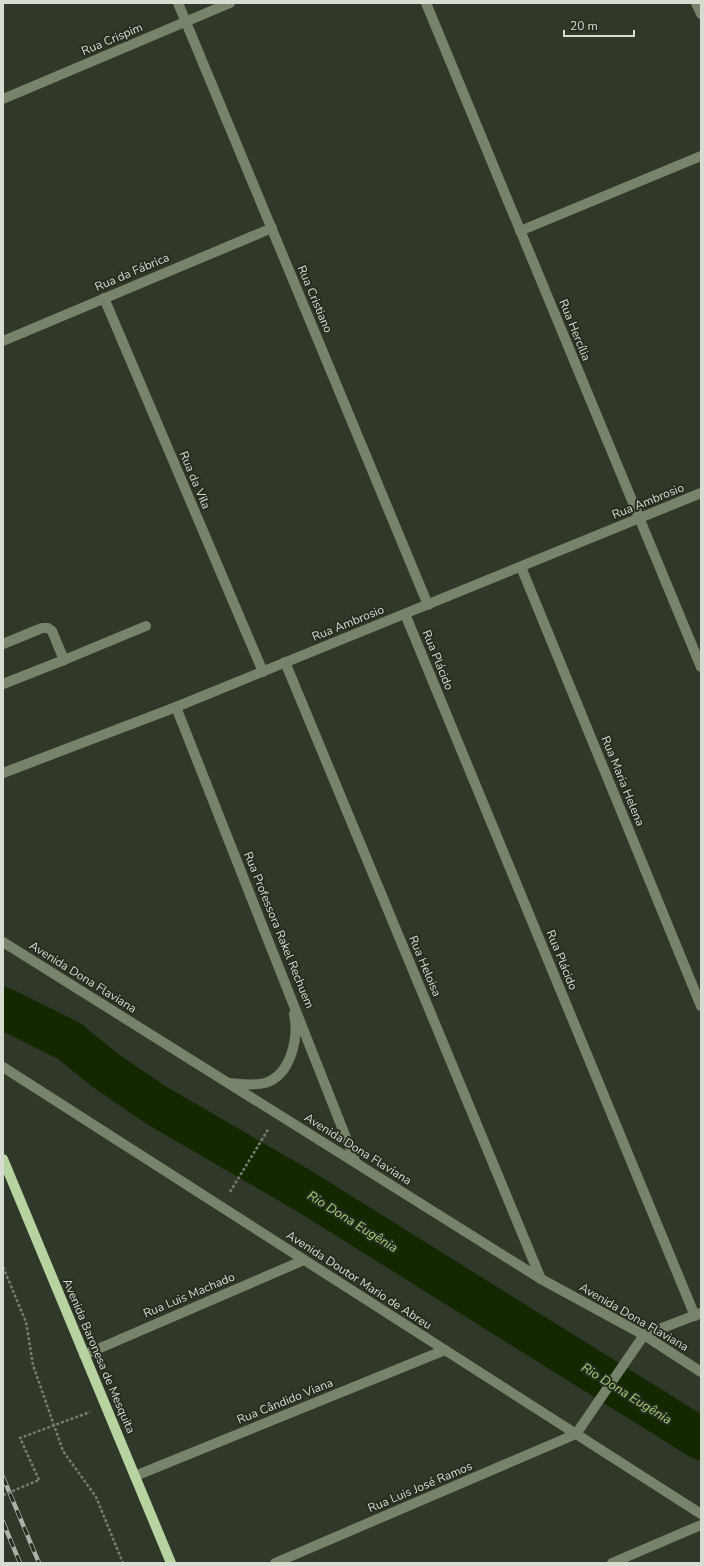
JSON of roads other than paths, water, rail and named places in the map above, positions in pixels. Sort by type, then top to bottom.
[{"type":"main road","name":"Avenida Baronesa de Mesquita","points":[[3,1159],[171,1563]]},
{"type":"street","name":"Rua Cristiano","points":[[178,3],[428,605]]},
{"type":"street","name":"Rua Crispim","points":[[3,99],[230,3]]},
{"type":"street","name":"Rua Hercília","points":[[426,3],[701,667]]},
{"type":"street","points":[[696,3],[701,14]]},
{"type":"street","points":[[520,231],[701,156]]},
{"type":"street","name":"Rua da Fábrica","points":[[3,341],[272,228]]},
{"type":"street","name":"Rua da Vila","points":[[104,298],[263,672]]},
{"type":"street","name":"Rua Ambrosio","points":[[3,773],[176,707],[701,493]]},
{"type":"street","name":"Rua Maria Helena","points":[[521,567],[701,1006]]},
{"type":"street","name":"Rua Plácido","points":[[405,614],[698,1315]]},
{"type":"street","points":[[3,684],[146,626]]},
{"type":"street","points":[[3,644],[42,628],[48,628],[52,631],[64,660]]},
{"type":"street","name":"Rua Heloisa","points":[[285,662],[541,1279]]},
{"type":"street","name":"Rua Professora Rakel Rechuem","points":[[176,707],[356,1163]]},
{"type":"street","name":"Avenida Dona Flaviana","points":[[3,942],[541,1279],[644,1335],[701,1372]]},
{"type":"street","points":[[227,1083],[246,1085],[265,1083],[279,1074],[289,1062],[295,1038],[295,1019],[291,996]]},
{"type":"street","name":"Avenida Doutor Mario de Abreu","points":[[3,1067],[701,1514]]},
{"type":"street","name":"Rua Luis Machado","points":[[84,1355],[304,1260]]},
{"type":"street","points":[[576,1434],[644,1335],[698,1315]]},
{"type":"street","name":"Rua Cândido Viana","points":[[135,1476],[445,1350]]},
{"type":"street","name":"Rua Luis José Ramos","points":[[275,1563],[576,1434]]},
{"type":"street","points":[[612,1563],[701,1524]]},
{"type":"waterway","name":"Rio Dona Eugênia","points":[[3,1008],[69,1041],[106,1071],[156,1105],[304,1191],[701,1439]]},
{"type":"railway","points":[[3,1477],[39,1563]]},
{"type":"railway","points":[[3,1522],[20,1563]]}]
